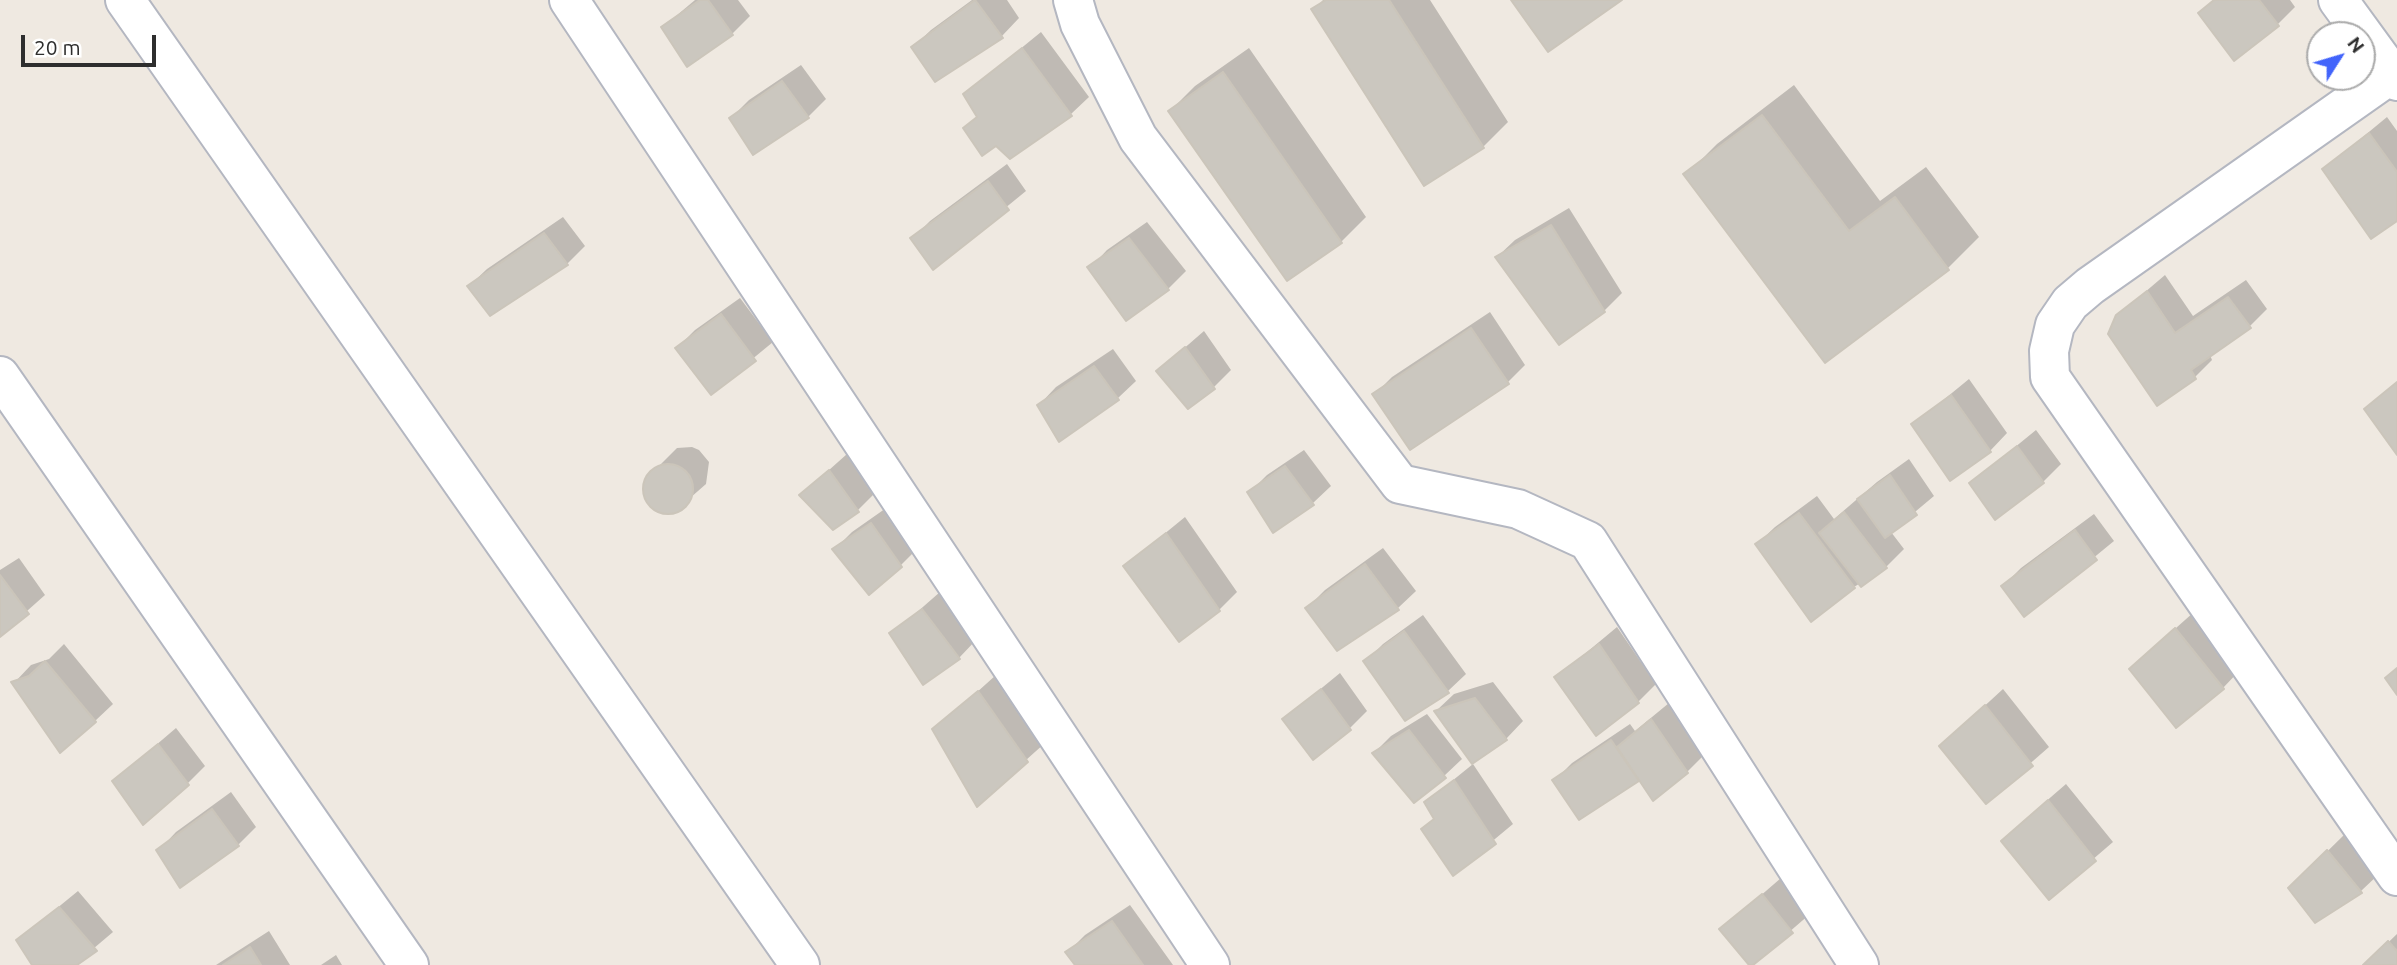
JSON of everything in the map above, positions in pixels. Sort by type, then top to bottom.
[{"type":"street","points":[[125,0],[800,965]]},
{"type":"street","points":[[569,0],[1210,965]]},
{"type":"street","points":[[1073,0],[1080,24],[1138,138],[1400,484],[1518,509],[1588,541],[1858,965]]},
{"type":"street","points":[[2338,0],[2395,75],[2090,286],[2070,303],[2055,325],[2049,351],[2050,377],[2397,876]]},
{"type":"street","points":[[0,376],[410,965]]},
{"type":"building","points":[[700,0],[708,0],[733,35],[687,67],[661,27]]},
{"type":"building","points":[[975,0],[1003,38],[935,82],[911,47]]},
{"type":"building","points":[[1326,0],[1389,0],[1484,148],[1424,186],[1311,9]]},
{"type":"building","points":[[1511,0],[1622,0],[1548,52]]},
{"type":"building","points":[[2214,0],[2259,0],[2279,26],[2234,61],[2198,13]]},
{"type":"building","points":[[1022,48],[1072,116],[1010,159],[996,146],[982,156],[963,128],[977,117],[963,94]]},
{"type":"building","points":[[1223,72],[1342,243],[1287,281],[1168,111]]},
{"type":"building","points":[[782,81],[809,118],[753,155],[729,118]]},
{"type":"building","points":[[1762,115],[1849,231],[1895,197],[1949,270],[1825,363],[1683,174]]},
{"type":"building","points":[[2369,133],[2397,172],[2397,221],[2371,239],[2322,169]]},
{"type":"building","points":[[988,181],[1009,210],[933,270],[910,238]]},
{"type":"building","points":[[1551,225],[1605,312],[1559,345],[1495,257]]},
{"type":"building","points":[[544,233],[568,265],[490,316],[467,286]]},
{"type":"building","points":[[1129,238],[1169,290],[1126,321],[1087,267]]},
{"type":"building","points":[[2147,291],[2175,333],[2228,297],[2251,328],[2191,370],[2196,379],[2157,406],[2108,334],[2116,315]]},
{"type":"building","points":[[721,314],[756,361],[711,395],[675,348]]},
{"type":"building","points":[[1471,328],[1509,384],[1410,450],[1372,394]]},
{"type":"building","points":[[1185,347],[1215,389],[1188,409],[1156,371]]},
{"type":"building","points":[[1094,366],[1119,400],[1059,442],[1037,405]]},
{"type":"building","points":[[2397,382],[2397,455],[2364,409]]},
{"type":"building","points":[[1951,395],[1991,452],[1950,481],[1911,424]]},
{"type":"building","points":[[2017,446],[2044,483],[1995,520],[1969,483]]},
{"type":"building","points":[[668,464],[686,471],[693,489],[686,507],[668,514],[650,507],[643,489],[650,471]]},
{"type":"building","points":[[1285,466],[1314,505],[1273,533],[1247,492]]},
{"type":"building","points":[[829,470],[859,512],[833,530],[799,495]]},
{"type":"building","points":[[1890,475],[1917,515],[1885,538],[1857,499]]},
{"type":"building","points":[[1844,512],[1887,568],[1861,587],[1819,533]]},
{"type":"building","points":[[1799,513],[1855,588],[1811,622],[1755,544]]},
{"type":"building","points":[[871,523],[902,567],[869,595],[832,549]]},
{"type":"building","points":[[2075,530],[2097,560],[2024,617],[2001,586]]},
{"type":"building","points":[[1166,533],[1220,611],[1179,642],[1123,566]]},
{"type":"building","points":[[1365,564],[1399,610],[1337,651],[1305,608]]},
{"type":"building","points":[[0,575],[29,614],[0,637]]},
{"type":"building","points":[[922,609],[960,659],[923,685],[889,633]]},
{"type":"building","points":[[2175,628],[2224,689],[2176,728],[2129,669]]},
{"type":"building","points":[[1404,631],[1449,693],[1405,721],[1363,661]]},
{"type":"building","points":[[1599,644],[1639,703],[1596,736],[1554,677]]},
{"type":"building","points":[[45,661],[96,722],[60,753],[11,682],[29,676]]},
{"type":"building","points":[[2397,668],[2397,695],[2385,678]]},
{"type":"building","points":[[1321,689],[1351,730],[1313,760],[1282,719]]},
{"type":"building","points":[[978,691],[1028,762],[977,807],[932,729]]},
{"type":"building","points":[[1475,698],[1507,740],[1472,764],[1434,711]]},
{"type":"building","points":[[1985,705],[2033,766],[1986,804],[1939,746]]},
{"type":"building","points":[[1651,719],[1688,773],[1653,801],[1617,747]]},
{"type":"building","points":[[1409,730],[1446,778],[1414,803],[1372,753]]},
{"type":"building","points":[[1611,740],[1639,781],[1579,820],[1552,780]]},
{"type":"building","points":[[158,744],[189,785],[143,825],[112,781]]},
{"type":"building","points":[[1454,780],[1496,844],[1453,876],[1421,829],[1434,819],[1424,802]]},
{"type":"building","points":[[2048,800],[2096,861],[2049,900],[2001,841]]},
{"type":"building","points":[[212,809],[239,846],[180,888],[156,850]]},
{"type":"building","points":[[2327,850],[2362,893],[2315,923],[2288,888]]},
{"type":"building","points":[[1762,894],[1793,933],[1753,965],[1749,965],[1719,929]]},
{"type":"building","points":[[59,907],[97,951],[77,965],[32,965],[16,940]]},
{"type":"building","points":[[1112,921],[1143,965],[1075,965],[1065,952]]},
{"type":"building","points":[[2388,941],[2397,951],[2397,965],[2363,965]]},
{"type":"building","points":[[250,947],[261,965],[223,965]]}]
